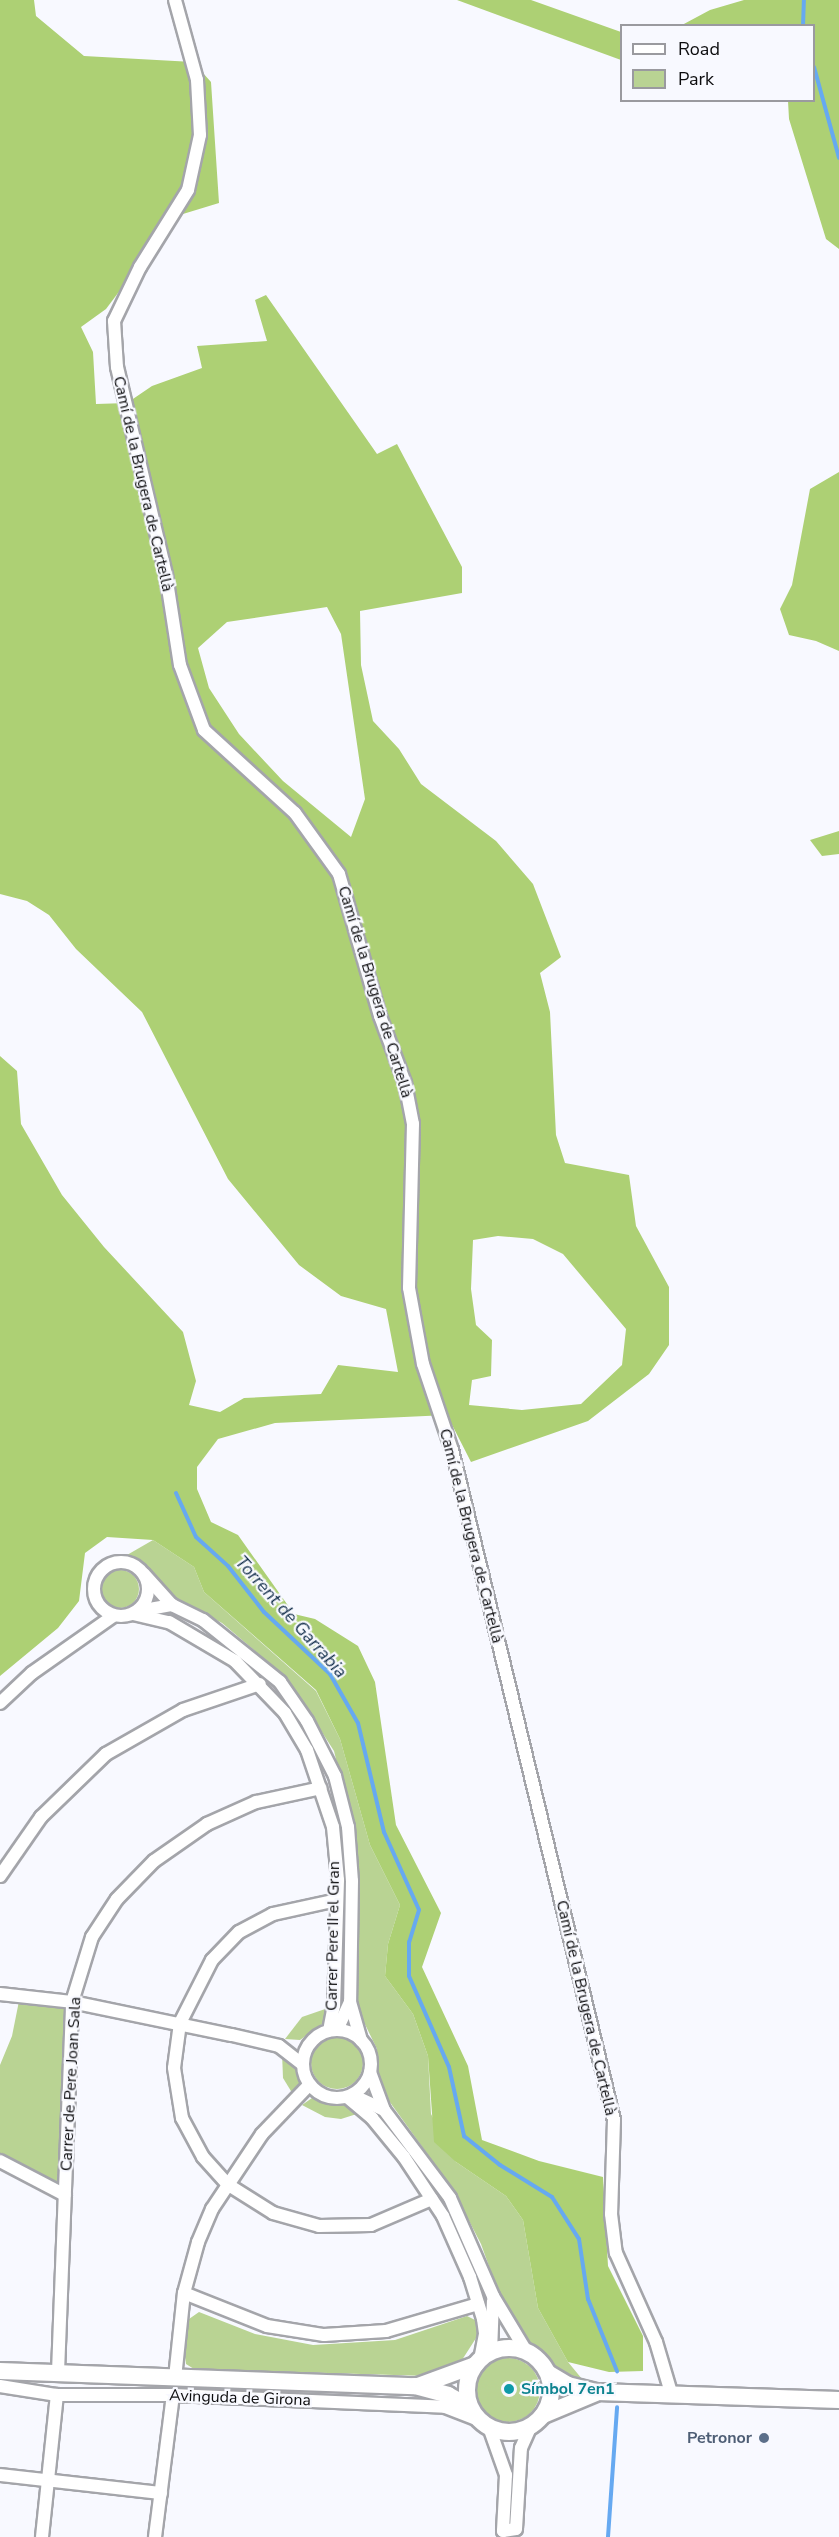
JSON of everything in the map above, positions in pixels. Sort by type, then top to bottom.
[{"type":"main road","points":[[597,2392],[543,2415],[531,2426],[510,2432],[479,2418],[467,2385],[482,2359],[508,2348],[526,2351],[548,2373],[568,2385],[597,2392],[839,2400]]},
{"type":"main road","name":"Avinguda de Girona","points":[[415,2386],[482,2359]]},
{"type":"main road","name":"Avinguda de Girona","points":[[0,2371],[415,2386],[448,2395],[479,2418]]},
{"type":"main road","points":[[543,2415],[552,2394],[548,2373]]},
{"type":"street","name":"Camí de la Brugera de Cartellà","points":[[175,0],[197,80],[200,135],[188,190],[140,267],[114,321],[117,367],[166,575],[180,665],[204,730],[295,813],[339,874],[380,1016],[405,1083],[413,1124],[409,1288],[423,1364],[452,1450],[614,2120],[611,2214],[616,2253],[656,2342],[672,2396]]},
{"type":"street","points":[[113,1616],[97,1603],[94,1593],[100,1570],[121,1561],[133,1564],[144,1574],[149,1588],[147,1600],[136,1612]]},
{"type":"street","name":"Carrer Pere II el Gran","points":[[144,1574],[172,1605],[203,1620],[280,1682],[307,1721],[335,1776],[348,1827],[352,1881],[350,2002],[361,2040]]},
{"type":"street","points":[[0,1702],[32,1673],[113,1616],[172,1605]]},
{"type":"street","name":"Carrer Pere II el Gran","points":[[136,1612],[169,1622],[201,1638],[235,1661],[260,1684],[285,1713],[307,1750],[333,1827],[337,1900],[333,2030]]},
{"type":"street","points":[[0,1876],[41,1817],[106,1754],[183,1710],[260,1684]]},
{"type":"street","name":"Carrer de Pere Joan Sala","points":[[58,2372],[72,2002],[92,1937],[117,1899],[154,1861],[207,1824],[246,1806],[321,1788]]},
{"type":"street","points":[[337,1900],[273,1914],[239,1932],[212,1960],[180,2023],[174,2068],[182,2118],[203,2157],[227,2184],[273,2213],[320,2226],[371,2224],[432,2199]]},
{"type":"street","points":[[0,1994],[72,2002],[180,2023],[279,2046],[313,2039],[333,2030],[361,2040],[370,2055],[370,2072],[384,2109],[450,2198],[493,2296],[526,2351]]},
{"type":"street","name":"Carrer Pere II el Gran","points":[[333,2030],[350,2002]]},
{"type":"street","points":[[302,2064],[313,2039]]},
{"type":"street","points":[[279,2046],[302,2064],[309,2085],[326,2097],[349,2096],[384,2109]]},
{"type":"street","points":[[349,2096],[363,2085],[370,2072]]},
{"type":"street","points":[[175,2378],[184,2293],[198,2242],[227,2184],[262,2134],[309,2085]]},
{"type":"street","points":[[349,2096],[392,2141],[432,2199],[457,2245],[478,2304],[485,2334],[482,2359]]},
{"type":"street","points":[[0,2161],[65,2195]]},
{"type":"street","points":[[184,2293],[267,2326],[324,2335],[386,2331],[478,2304]]},
{"type":"street","points":[[482,2359],[493,2296]]},
{"type":"street","name":"Avinguda de Girona","points":[[0,2386],[57,2395],[173,2395],[445,2407],[479,2418]]},
{"type":"street","points":[[42,2537],[57,2395]]},
{"type":"street","points":[[155,2537],[173,2395]]},
{"type":"street","points":[[479,2418],[506,2475],[503,2531],[516,2529],[521,2448],[531,2426]]},
{"type":"street","points":[[0,2475],[161,2493]]},
{"type":"green space","points":[[0,0],[34,0],[36,16],[84,56],[193,62],[211,82],[219,203],[160,221],[127,281],[106,309],[81,327],[93,352],[96,404],[127,403],[152,386],[202,368],[197,346],[267,341],[255,300],[266,295],[377,454],[397,444],[462,567],[462,593],[360,611],[361,665],[373,721],[399,749],[421,784],[496,841],[533,884],[561,957],[540,973],[550,1012],[556,1135],[565,1163],[629,1175],[636,1226],[669,1287],[669,1345],[649,1374],[588,1421],[471,1462],[447,1415],[275,1423],[218,1439],[197,1467],[197,1489],[211,1522],[238,1535],[294,1614],[315,1619],[358,1646],[375,1682],[396,1825],[441,1913],[422,1967],[468,2066],[482,2140],[539,2161],[603,2177],[608,2266],[643,2336],[643,2371],[609,2372],[568,2362],[538,2308],[523,2220],[506,2196],[456,2162],[434,2142],[428,2056],[413,2014],[385,1976],[388,1944],[400,1905],[370,1845],[340,1739],[316,1690],[204,1592],[194,1567],[153,1540],[107,1537],[85,1553],[79,1601],[58,1628],[0,1676],[0,1056],[17,1071],[21,1124],[62,1195],[104,1247],[183,1332],[196,1381],[189,1405],[220,1412],[244,1398],[321,1394],[338,1365],[398,1372],[386,1309],[341,1296],[299,1265],[228,1179],[142,1012],[76,949],[49,915],[27,901],[0,894]],"holes":[[[327,607],[341,634],[365,799],[351,837],[283,781],[239,734],[209,688],[198,648],[227,622]],[[498,1236],[533,1239],[563,1254],[626,1329],[622,1365],[581,1404],[522,1410],[469,1405],[472,1380],[491,1376],[492,1340],[476,1325],[471,1289],[473,1240]]]},
{"type":"green space","points":[[457,0],[531,0],[620,32],[620,60]]},
{"type":"green space","points":[[744,0],[839,0],[839,249],[826,239],[789,119],[788,102],[815,102],[815,24],[684,24],[710,10]]},
{"type":"green space","points":[[839,472],[839,651],[816,641],[789,635],[780,609],[792,585],[810,489]]},
{"type":"green space","points":[[839,831],[839,854],[822,856],[810,840]]},
{"type":"green space","points":[[153,1540],[194,1567],[204,1592],[316,1691],[340,1739],[370,1845],[400,1905],[388,1944],[385,1976],[413,2014],[428,2056],[431,2114],[456,2162],[506,2196],[523,2220],[538,2308],[568,2362],[587,2385],[576,2385],[523,2339],[504,2308],[481,2244],[452,2188],[384,2094],[377,2077],[377,2049],[358,2010],[357,1845],[334,1751],[297,1693],[275,1668],[222,1623],[170,1595],[146,1565],[127,1555]]},
{"type":"green space","points":[[120,1570],[133,1576],[139,1589],[133,1602],[120,1608],[107,1602],[101,1589],[107,1576]]},
{"type":"green space","points":[[20,1996],[72,2002],[65,2195],[0,2161],[0,2065],[12,2036]]},
{"type":"green space","points":[[331,2007],[325,2022],[300,2040],[285,2039],[302,2017]]},
{"type":"green space","points":[[332,2037],[342,2037],[351,2041],[359,2049],[363,2063],[359,2077],[351,2085],[342,2089],[332,2089],[323,2085],[315,2077],[311,2068],[311,2058],[315,2049],[323,2041]]},
{"type":"green space","points":[[282,2053],[294,2062],[300,2085],[294,2096],[283,2078]]},
{"type":"green space","points":[[312,2098],[329,2105],[354,2105],[363,2112],[341,2119],[325,2117],[302,2105]]},
{"type":"green space","points":[[199,2312],[255,2334],[313,2345],[395,2340],[467,2316],[475,2320],[478,2335],[462,2360],[427,2376],[194,2369],[186,2364],[185,2357],[189,2319]]},
{"type":"green space","points":[[502,2358],[514,2358],[531,2367],[538,2378],[540,2390],[538,2402],[531,2413],[514,2422],[502,2422],[490,2417],[481,2408],[476,2396],[476,2384],[481,2372],[490,2363]]},
{"type":"waterway","points":[[803,24],[804,0]]},
{"type":"waterway","points":[[815,71],[839,158]]},
{"type":"waterway","name":"Torrent de Garrabia","points":[[176,1493],[196,1537],[228,1566],[264,1612],[330,1674],[358,1723],[384,1832],[419,1910],[409,1942],[409,1976],[449,2067],[464,2136],[500,2165],[552,2197],[579,2239],[588,2299],[617,2371]]},
{"type":"waterway","name":"Torrent de Garrabia","points":[[608,2537],[617,2407]]},
{"type":"place","name":"Símbol 7en1","points":[[509,2389]]},
{"type":"place","name":"Petronor","points":[[764,2438]]}]
